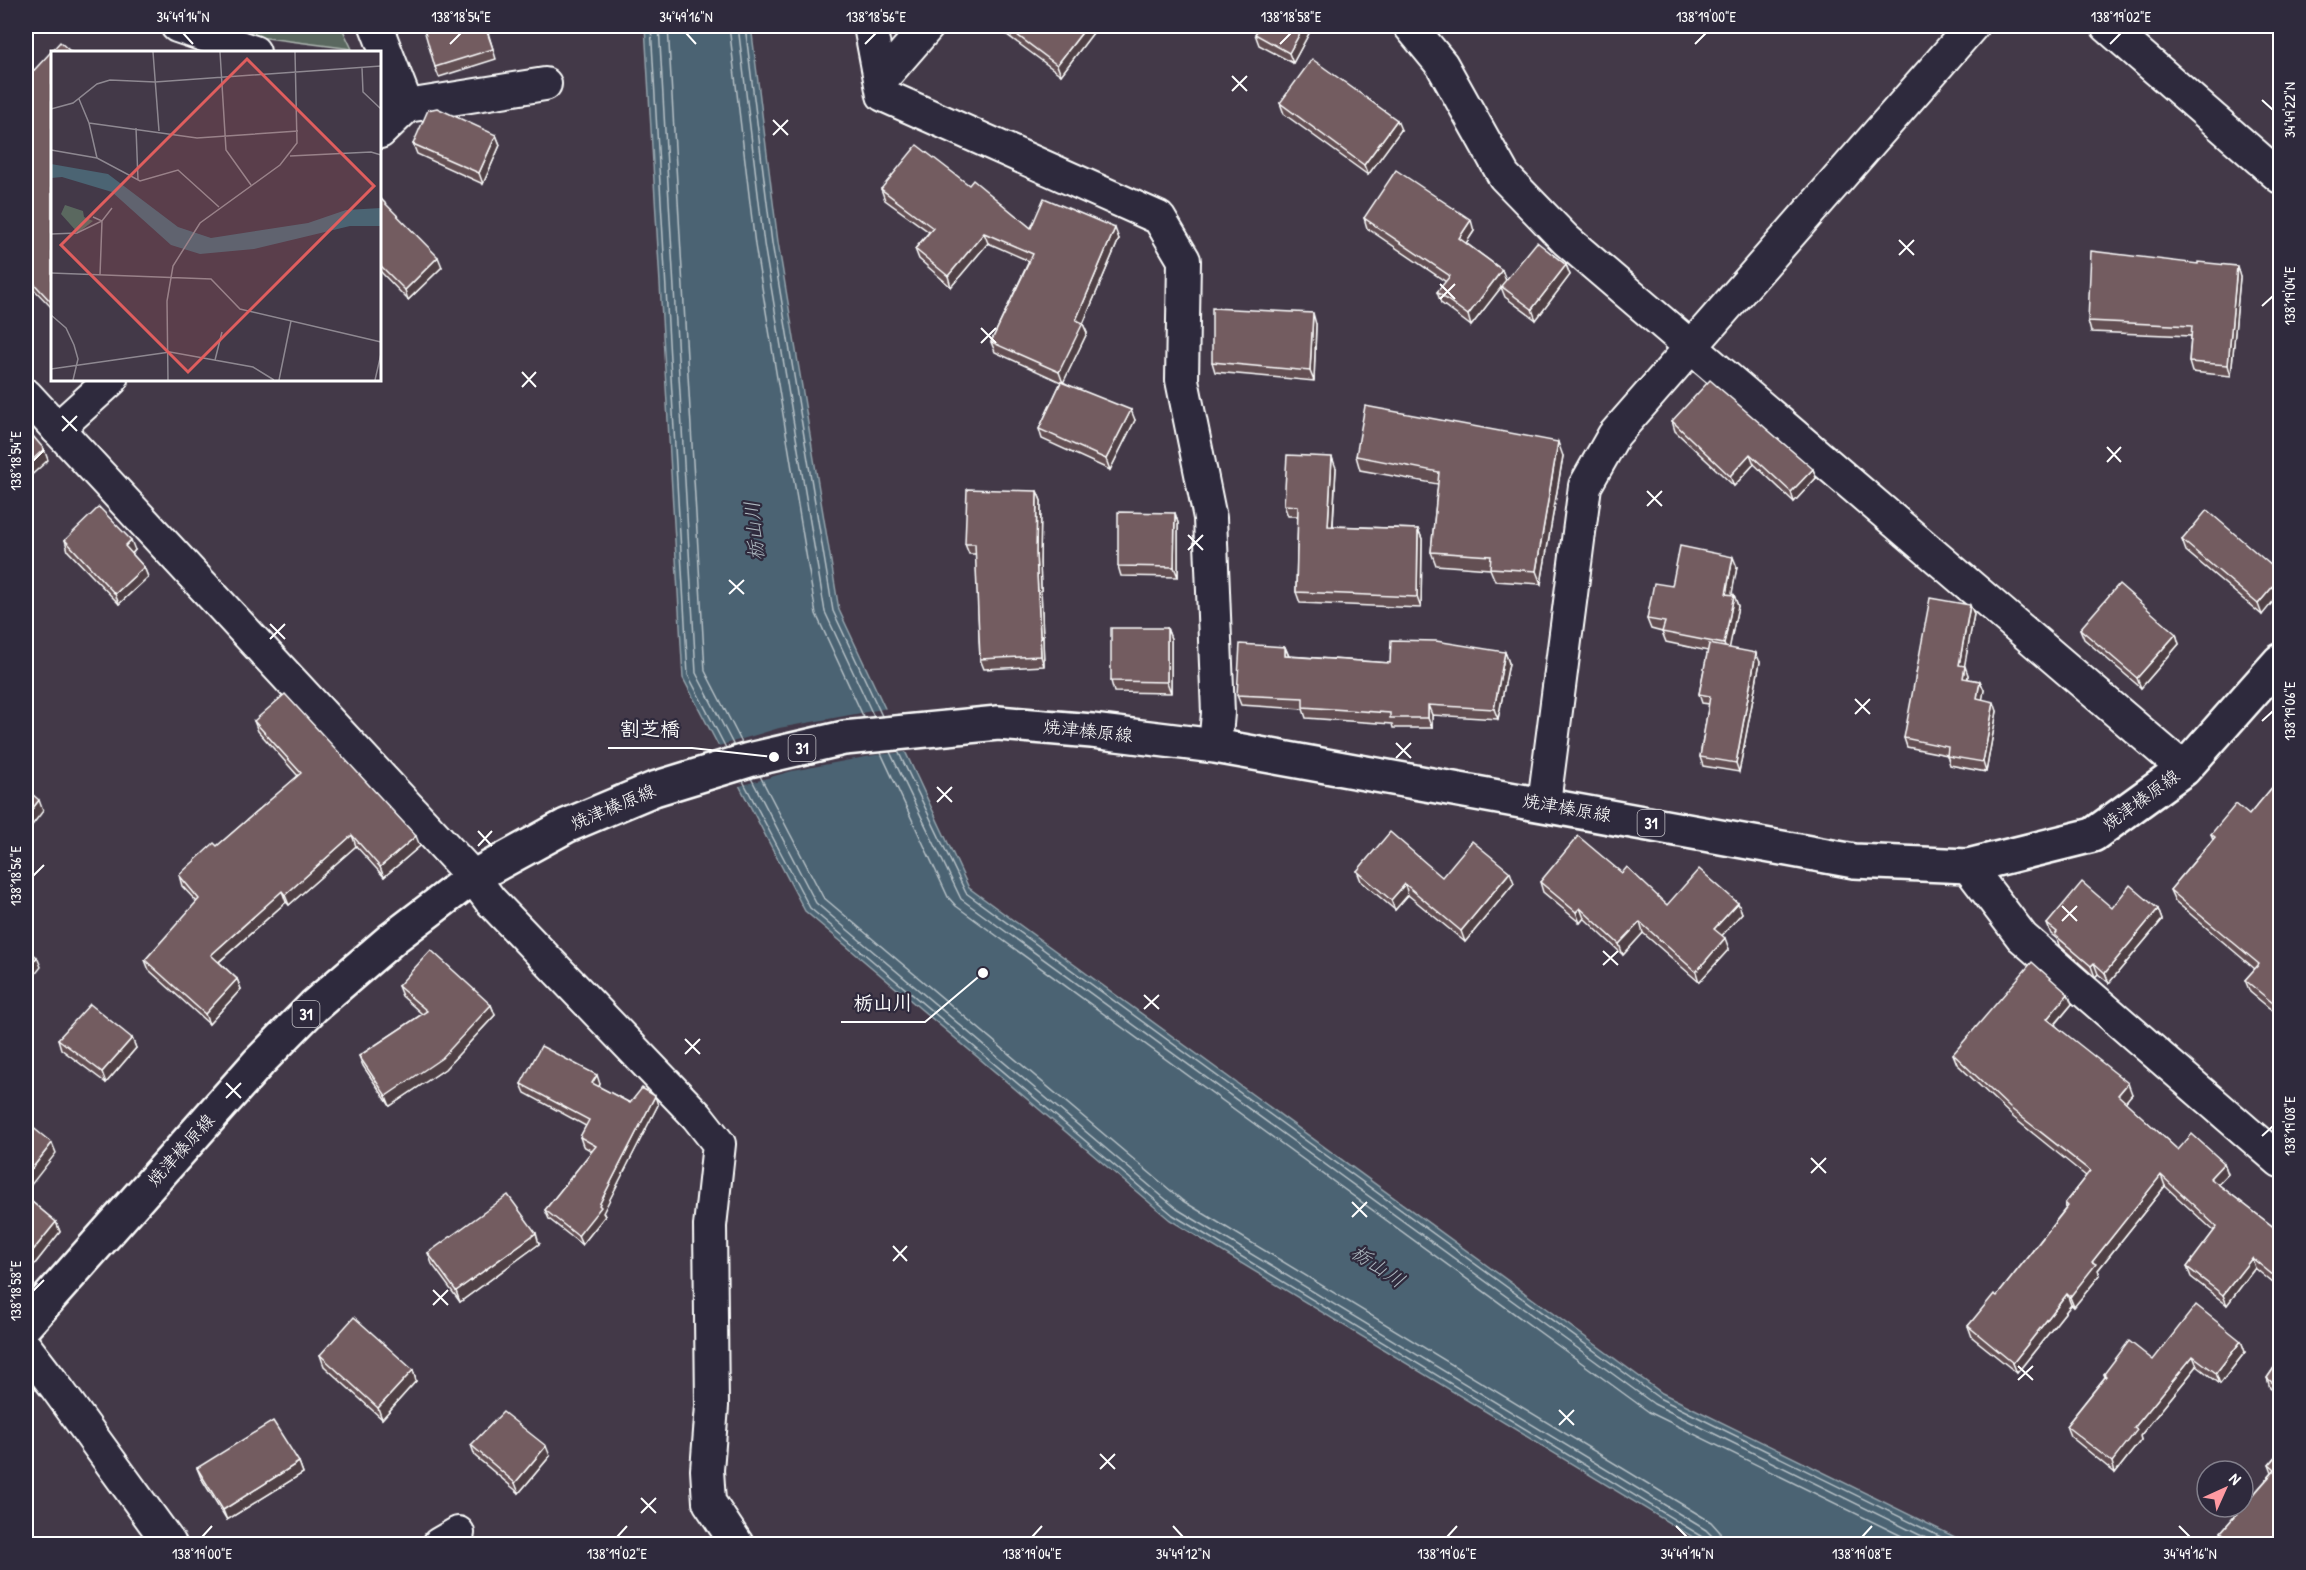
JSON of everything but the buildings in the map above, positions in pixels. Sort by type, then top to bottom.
[{"type":"main road","name":"焼津榛原線","points":[[26,1324],[259,1062],[314,1006],[393,938],[473,877],[566,826],[654,789],[749,760],[844,738],[998,723],[1215,746],[1544,803],[1854,861],[1968,866],[2093,835],[2184,769],[2280,661]]},
{"type":"street","points":[[177,26],[251,51]]},
{"type":"street","points":[[376,26],[393,101],[381,130]]},
{"type":"street","points":[[870,26],[884,95],[1159,218],[1184,260],[1182,380],[1210,518],[1218,712],[1215,746]]},
{"type":"street","points":[[881,80],[928,26]]},
{"type":"street","points":[[1410,26],[1442,65],[1504,177],[1566,240],[2184,769]]},
{"type":"street","points":[[1544,803],[1585,486],[1614,435],[1972,26]]},
{"type":"street","points":[[2107,26],[2280,177]]},
{"type":"street","points":[[393,101],[545,84]]},
{"type":"street","points":[[57,429],[110,381]]},
{"type":"street","points":[[26,395],[473,877],[490,900],[697,1116],[719,1144],[710,1226],[712,1406],[707,1470],[709,1502],[737,1545]]},
{"type":"street","points":[[1968,866],[2022,937],[2280,1161]]},
{"type":"street","points":[[26,1348],[170,1545]]},
{"type":"shaded area","points":[[341,26],[352,49],[180,27]]},
{"type":"water","points":[[645,26],[751,26],[778,242],[839,610],[969,888],[1662,1393],[1969,1544],[1704,1544],[1170,1220],[805,911],[683,678]]},
{"type":"pier","points":[[888,708],[908,752],[876,755],[792,771],[736,787],[715,747],[779,728]]},
{"type":"place","name":"割芝橋","points":[[774,757]]},
{"type":"place","name":"栃山川","points":[[983,973]]}]
